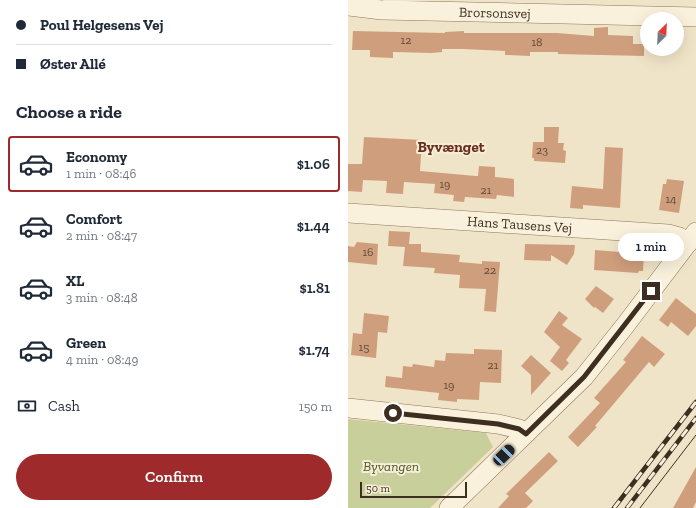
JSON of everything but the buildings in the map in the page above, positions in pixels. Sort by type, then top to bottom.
[{"type":"street","name":"Brorsonsvej","points":[[348,6],[382,10],[547,7],[696,17]]},
{"type":"street","name":"Hans Tausens Vej","points":[[348,213],[668,234],[679,237],[692,237]]},
{"type":"street","points":[[449,508],[584,377],[692,237]]},
{"type":"street","points":[[348,408],[498,424],[519,429],[526,434]]},
{"type":"green space","name":"Byvangen","points":[[348,419],[486,433],[493,447],[430,508],[348,508]]},
{"type":"tram line","points":[[640,508],[696,435]]},
{"type":"railway","points":[[614,508],[696,402]]},
{"type":"railway","points":[[627,508],[696,418]]},
{"type":"district","name":"Byvænget","points":[[451,147]]},
{"type":"route","points":[[393,413],[498,424],[519,429],[526,434],[584,377],[651,291]]}]
